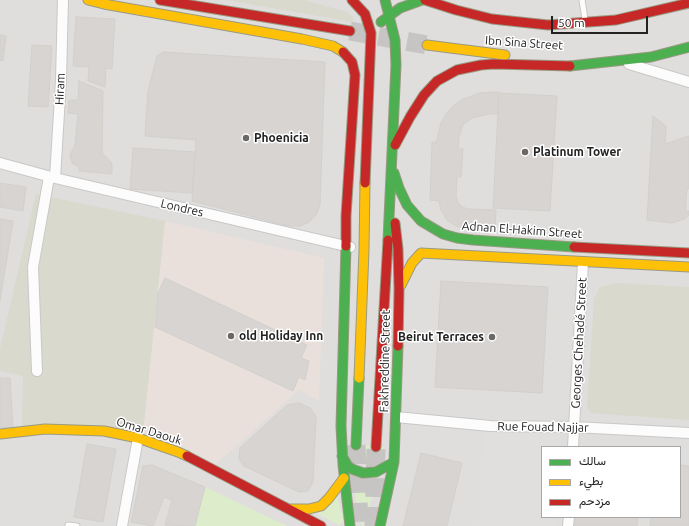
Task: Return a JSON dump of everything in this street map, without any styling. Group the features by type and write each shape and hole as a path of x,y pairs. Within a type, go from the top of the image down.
{"main road":[{"path":"88,0 333,46 343,52 352,62 355,75 347,208 341,410 342,456 350,526"},
{"path":"160,0 350,31"},
{"path":"352,0 365,14 370,33 371,64 365,183 364,250 356,445"},
{"path":"376,447 391,196 396,59 390,15 385,0"},
{"path":"370,33 400,8 422,0"},
{"path":"425,0 492,19 532,24 561,25 616,20 689,3"},
{"name":"Ibn Sina Street","path":"427,45 517,57 537,58 589,56 633,50"},
{"path":"392,150 410,117 424,96 437,81 457,70 494,64 575,66 620,62 651,57 689,47"},
{"name":"Adnan El-Hakim Street","path":"392,165 402,196 413,214 420,221 443,234 473,240 689,253"},
{"name":"Fakhreddine Street","path":"380,526 394,462 396,417 399,289 397,236 391,196"},
{"path":"399,289 412,263 421,253 689,268"},
{"name":"Omar Daouk","path":"0,434 45,429 68,429 104,431 138,438 178,452 321,526"},
{"path":"342,456 348,466 363,473 376,472 394,462"},
{"path":"290,509 309,510 321,506 344,478"}],"street":[{"name":"Hiram","path":"37,371 33,267 52,177 61,80 64,0"},
{"path":"620,62 689,82"},
{"name":"Londres","path":"0,163 52,177 364,250"},
{"name":"Georges Chehadé Street","path":"573,446 584,262"},
{"name":"Rue Fouad Najjar","path":"396,417 490,426 574,427 689,433"},
{"path":"122,526 138,438"}],"lane":[{"path":"582,0 586,23"},
{"path":"68,525 77,526"}],"shaded area":[{"path":"0,0 689,0 689,526 0,526"},
{"path":"225,0 304,0 347,12 353,17 353,22"},
{"path":"36,194 165,221 143,433 22,426 23,376 0,371 0,349"},
{"path":"165,221 324,258 319,401 299,390 214,466 143,433"},
{"path":"617,283 689,287 689,420 591,413 587,407 594,299 600,287"},
{"path":"483,432 560,435 559,446 541,446 541,518 556,518 556,526 479,526"}],"green space":[{"path":"346,444 384,447 379,457 370,463 357,461 350,454"},
{"path":"350,474 379,475 363,526 362,526"},
{"path":"205,487 287,526 195,526"},
{"path":"337,495 344,521 339,525 318,514"}],"building":[{"path":"76,17 115,19 112,69 106,68 105,87 88,81 89,67 73,66"},
{"path":"0,35 6,36 3,61 0,60"},
{"path":"32,45 52,46 48,107 28,106"},
{"name":"Phoenicia","path":"163,52 325,62 320,205 316,215 309,222 300,226 289,226 192,201 196,140 145,136 148,91 157,56"},
{"path":"79,81 103,91 102,153 112,163 112,174 79,171 79,167 72,163 70,155 75,145 78,114 68,113 69,100 78,100"},
{"path":"498,92 498,114 489,114 472,118 463,125 459,136 458,149 463,149 461,177 457,177 456,196 458,202 462,207 468,209 496,210 495,231 469,230 456,226 447,220 441,210 439,201 430,200 432,142 436,143 441,123 453,106 461,100 480,93"},
{"name":"Platinum Tower","path":"499,93 557,96 550,211 493,208"},
{"path":"653,116 666,126 665,144 689,136 689,189 687,188 685,211 689,211 689,215 684,219 672,223 647,220"},
{"path":"133,148 195,152 192,193 130,189"},
{"path":"0,183 26,187 23,211 0,207"},
{"path":"0,219 13,221 0,301"},
{"name":"old Holiday Inn","path":"165,278 307,345 301,358 309,361 305,380 299,377 293,391 155,327 158,293"},
{"name":"Beirut Terraces","path":"441,281 548,287 542,393 435,387"},
{"path":"0,378 10,378 13,428 0,427"},
{"path":"299,403 310,408 316,417 313,482 308,491 299,492 244,466 239,459 240,448 287,405"},
{"path":"87,444 116,449 103,522 74,517"},
{"path":"421,453 462,463 447,526 403,526"},
{"path":"152,465 205,487 195,526 165,525 172,500 164,497 153,526 131,522 143,466"},
{"path":"681,465 689,466 689,526 650,526 651,518 681,518"},
{"path":"574,518 638,518 637,526 574,526"}],"tunnel":[{"path":"350,31 427,45"},
{"path":"356,445 359,526"},
{"path":"374,526 376,447"}],"traffic: fast":[{"path":"385,0 395,40 396,65 388,240"},
{"path":"381,22 400,8 422,0"},
{"path":"570,66 651,57 689,47"},
{"path":"394,173 407,205 421,221 443,234 473,240 574,247"},
{"path":"346,246 341,426 343,465 350,526"},
{"path":"380,526 394,462 398,346"},
{"path":"356,445 359,378"},
{"path":"342,456 348,466 363,473 376,472 394,462"}],"traffic: slow":[{"path":"88,0 302,39 333,46 343,52"},
{"path":"427,45 505,55"},
{"path":"359,378 365,183"},
{"path":"401,285 412,263 421,253 689,267"},
{"path":"0,434 45,429 104,431 138,438 187,456"},
{"path":"291,509 309,509 321,506 344,478"}],"traffic: jam":[{"path":"160,0 350,31"},
{"path":"352,0 365,14 371,33 365,183"},
{"path":"425,0 492,19 548,25 616,20 689,3"},
{"path":"343,52 352,62 355,75 346,216 346,246"},
{"path":"395,145 424,95 437,81 457,70 494,64 570,66"},
{"path":"395,223 398,249 399,289 398,346"},
{"path":"376,447 388,240"},
{"path":"574,247 689,253"},
{"path":"187,456 321,526"}],"place":[{"name":"Phoenicia","path":"246,138"},
{"name":"Platinum Tower","path":"525,152"},
{"name":"old Holiday Inn","path":"231,336"},
{"name":"Beirut Terraces","path":"492,337"}]}
